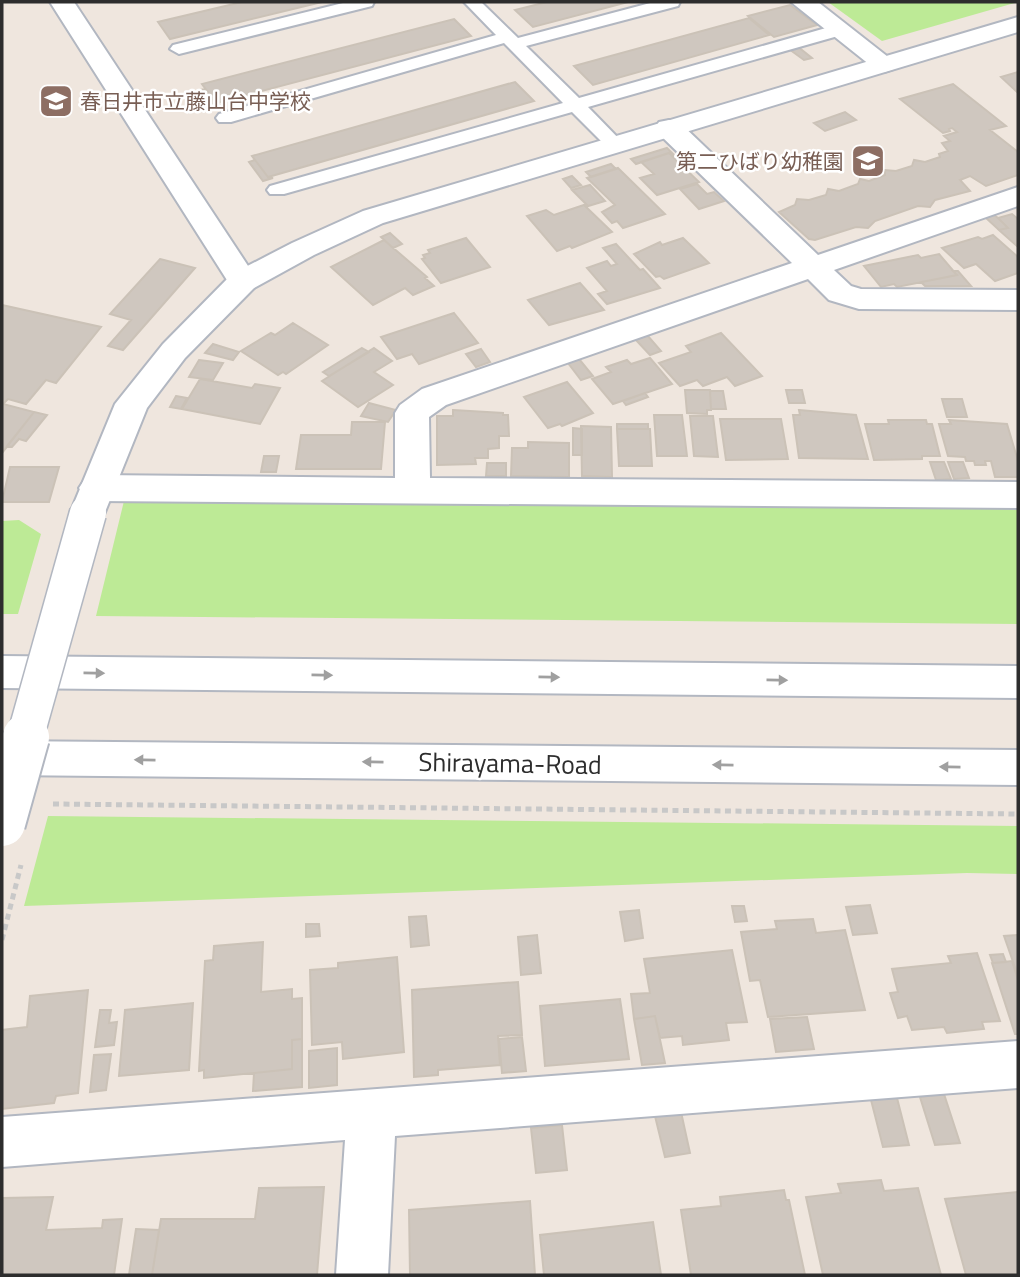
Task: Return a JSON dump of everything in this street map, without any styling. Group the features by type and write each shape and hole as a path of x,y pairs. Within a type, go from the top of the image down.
{"street":[{"path":"62,2 243,281"},
{"path":"803,2 884,64"},
{"path":"13,838 92,501 132,404 174,351 243,281 303,248 373,217 1018,24"},
{"path":"669,128 839,293 859,299 1018,300"},
{"path":"413,490 412,413 434,397 1018,196"},
{"path":"92,501 413,490 1018,495"},
{"path":"2,672 1018,682"},
{"name":"Shirayama-Road","path":"2,758 1018,768"},
{"path":"2,1142 1018,1064"},
{"path":"362,1275 371,1113"}],"lane":[{"path":"179,49 366,2"},
{"path":"472,2 615,144"},
{"path":"225,118 512,41 671,2"},
{"path":"277,190 839,30"}],"path":[{"path":"44,804 1018,814"},
{"path":"2,940 13,838"}],"green space":[{"path":"828,2 1018,2 882,41"},
{"path":"124,501 1018,508 1018,624 96,616"},
{"path":"19,520 41,534 18,614 2,614 2,521"},
{"path":"48,816 1018,826 1018,874 967,873 24,906"}],"building":[{"path":"242,2 322,2 170,39 158,22"},
{"path":"547,2 628,2 533,27 515,10"},
{"path":"790,5 817,25 774,37 748,16"},
{"path":"749,18 769,35 593,85 574,66"},
{"path":"454,19 471,36 216,103 202,84"},
{"path":"797,46 812,58 804,60 789,49"},
{"path":"1018,72 1018,93 1001,77"},
{"path":"515,82 534,101 268,177 252,156"},
{"path":"953,84 1006,126 990,130 1018,152 1018,175 986,186 970,176 960,180 970,191 935,200 930,207 918,206 875,221 868,228 856,227 815,240 809,239 779,212 795,205 797,199 809,200 826,195 828,189 839,191 858,184 860,179 869,181 885,175 885,170 896,171 912,166 914,160 925,162 940,157 939,154 948,151 942,143 950,141 944,136 957,132 952,128 943,133 900,99"},
{"path":"205,89 220,105 212,107 200,90"},
{"path":"845,112 856,120 825,131 814,123"},
{"path":"667,148 678,159 669,153 636,164 631,159"},
{"path":"669,153 699,182 657,195 640,178 654,174 641,162"},
{"path":"255,160 268,177 273,178 263,181 249,162"},
{"path":"611,164 616,169 591,177 586,172"},
{"path":"618,168 665,214 623,228 617,221 612,223 602,212 615,205 587,178"},
{"path":"572,176 581,185 571,188 563,179"},
{"path":"697,184 707,194 714,192 724,201 699,209 680,189"},
{"path":"590,185 605,201 588,206 572,190"},
{"path":"584,205 612,232 557,251 527,216 546,210 554,215"},
{"path":"1012,214 1018,219 1018,247 999,230 1008,228 998,218"},
{"path":"994,215 1008,228 999,230 985,217"},
{"path":"390,233 402,244 393,248 381,237"},
{"path":"993,235 1018,257 1018,273 995,281 976,264 964,268 942,248 978,237 982,239"},
{"path":"466,238 490,267 441,283 422,259 425,258 423,255 430,253 428,250"},
{"path":"683,238 709,263 664,279 656,277 634,254 660,242 662,245"},
{"path":"384,240 434,286 413,295 405,288 373,305 331,267"},
{"path":"616,244 660,288 607,304 598,294 607,291 587,268 607,261 611,266 617,264 603,248"},
{"path":"939,254 957,275 897,287 894,284 881,287 864,266 918,255 921,258"},
{"path":"160,259 195,268 123,350 108,346 131,320 110,314"},
{"path":"953,271 958,271 971,286 925,286 921,282 957,275"},
{"path":"580,283 604,310 549,325 528,300"},
{"path":"2,305 101,327 56,383 46,380 26,404 8,399 3,404 34,412 2,453"},
{"path":"454,313 478,343 419,364 412,354 397,359 381,337"},
{"path":"293,323 328,345 286,374 283,372 278,375 241,351 271,333 275,335"},
{"path":"721,333 762,376 735,386 727,377 703,386 697,380 680,386 659,363 691,352 686,346"},
{"path":"647,335 661,351 650,355 636,340"},
{"path":"213,344 239,352 233,360 205,353"},
{"path":"362,348 369,352 329,376 323,372"},
{"path":"374,348 392,361 374,372 393,385 358,407 322,381"},
{"path":"481,349 490,362 476,367 466,354"},
{"path":"650,358 672,384 613,404 592,379 611,372 606,367 627,360 631,364"},
{"path":"579,359 593,376 581,380 568,363"},
{"path":"199,360 223,363 213,380 189,377"},
{"path":"200,379 252,388 255,384 280,388 260,424 182,409"},
{"path":"567,382 593,413 562,426 560,424 548,428 524,397"},
{"path":"685,390 710,390 711,410 707,410 707,414 687,413"},
{"path":"786,390 802,390 805,403 789,403"},
{"path":"710,391 723,391 726,409 711,409"},
{"path":"645,393 648,397 626,405 623,401"},
{"path":"176,396 187,398 181,409 170,407"},
{"path":"942,399 962,399 967,417 947,417"},
{"path":"369,403 396,410 388,422 361,416"},
{"path":"453,410 508,415 509,436 499,436 499,448 488,449 488,458 475,458 476,464 437,465 437,416 453,416"},
{"path":"799,410 856,415 868,459 799,458 793,415 800,415"},
{"path":"34,412 47,415 26,441 19,439 12,447 7,446"},
{"path":"654,415 682,415 687,456 657,456"},
{"path":"690,416 713,416 718,457 694,456"},
{"path":"720,419 781,419 788,459 726,460"},
{"path":"888,420 926,420 927,424 932,424 940,456 874,460 865,424 889,424"},
{"path":"949,420 1007,424 1018,461 1018,477 995,477 991,461 985,461 986,465 975,465 974,461 966,461 965,457 948,456 939,424 951,424"},
{"path":"352,422 385,422 381,469 296,469 301,435 351,435"},
{"path":"617,424 648,424 648,429 617,429"},
{"path":"581,426 611,427 612,477 582,476"},
{"path":"573,428 582,429 582,455 573,455"},
{"path":"617,429 650,429 652,466 619,466"},
{"path":"528,442 569,443 569,477 511,476 512,448 528,448"},
{"path":"264,456 279,456 276,472 261,472"},
{"path":"930,462 944,462 951,479 936,480"},
{"path":"948,462 963,462 969,478 954,479"},
{"path":"487,463 506,463 506,476 486,476"},
{"path":"10,467 59,467 49,502 2,502"},
{"path":"870,905 877,933 853,935 846,907"},
{"path":"732,906 744,906 747,921 735,922"},
{"path":"639,910 643,938 625,941 620,912"},
{"path":"426,916 429,945 411,947 409,917"},
{"path":"813,919 816,933 845,930 865,1010 768,1017 760,980 750,981 741,932 777,929 775,921"},
{"path":"306,924 319,924 320,936 306,937"},
{"path":"537,935 541,973 521,975 518,937"},
{"path":"1018,935 1018,976 1004,936"},
{"path":"263,942 261,992 292,989 292,999 302,998 302,1039 292,1040 292,1069 204,1078 204,1070 199,1071 205,961 213,960 214,946"},
{"path":"732,950 747,1022 726,1023 729,1040 683,1045 682,1036 660,1038 655,1016 634,1019 631,994 650,993 644,959"},
{"path":"977,953 1000,1021 982,1022 984,1029 947,1033 944,1027 912,1030 907,1016 898,1018 890,993 898,992 892,969 951,963 948,956"},
{"path":"1003,954 1006,962 993,963 990,955"},
{"path":"397,957 404,1052 343,1059 342,1042 312,1045 310,970 338,968 338,963"},
{"path":"1012,961 1018,980 1018,1034 1015,1034 992,963"},
{"path":"518,982 522,1035 498,1036 500,1065 438,1070 438,1075 414,1077 412,990"},
{"path":"88,990 78,1093 56,1096 54,1103 2,1109 2,1030 27,1027 30,996"},
{"path":"620,999 629,1059 545,1066 540,1006"},
{"path":"193,1003 189,1070 119,1076 125,1010"},
{"path":"100,1010 111,1010 109,1023 117,1022 114,1045 95,1047"},
{"path":"655,1016 665,1063 642,1065 634,1019"},
{"path":"807,1017 814,1049 776,1052 770,1019"},
{"path":"522,1037 526,1071 502,1073 499,1039"},
{"path":"302,1039 302,1087 253,1091 254,1073 292,1069 292,1040"},
{"path":"337,1048 337,1085 309,1088 309,1051"},
{"path":"111,1054 106,1090 90,1092 94,1055"},
{"path":"944,1094 960,1143 935,1145 920,1097"},
{"path":"897,1098 909,1145 883,1147 871,1100"},
{"path":"681,1112 690,1153 665,1157 655,1116"},
{"path":"562,1125 567,1170 536,1173 531,1128"},
{"path":"881,1180 884,1191 918,1188 941,1275 823,1275 806,1197 841,1193 838,1184"},
{"path":"324,1187 317,1275 152,1275 161,1219 255,1219 259,1188"},
{"path":"784,1190 786,1200 789,1200 805,1275 691,1275 681,1210 721,1206 720,1197"},
{"path":"1018,1192 1018,1275 966,1275 945,1199"},
{"path":"53,1197 46,1230 102,1228 103,1220 122,1219 114,1275 2,1275 3,1198"},
{"path":"530,1201 535,1275 410,1275 409,1210"},
{"path":"653,1222 661,1275 544,1275 540,1235"},
{"path":"136,1229 159,1230 152,1275 129,1275"}],"place":[{"name":"春日井市立藤山台中学校","path":"56,101"},
{"name":"第二ひばり幼稚園","path":"868,161"}]}
